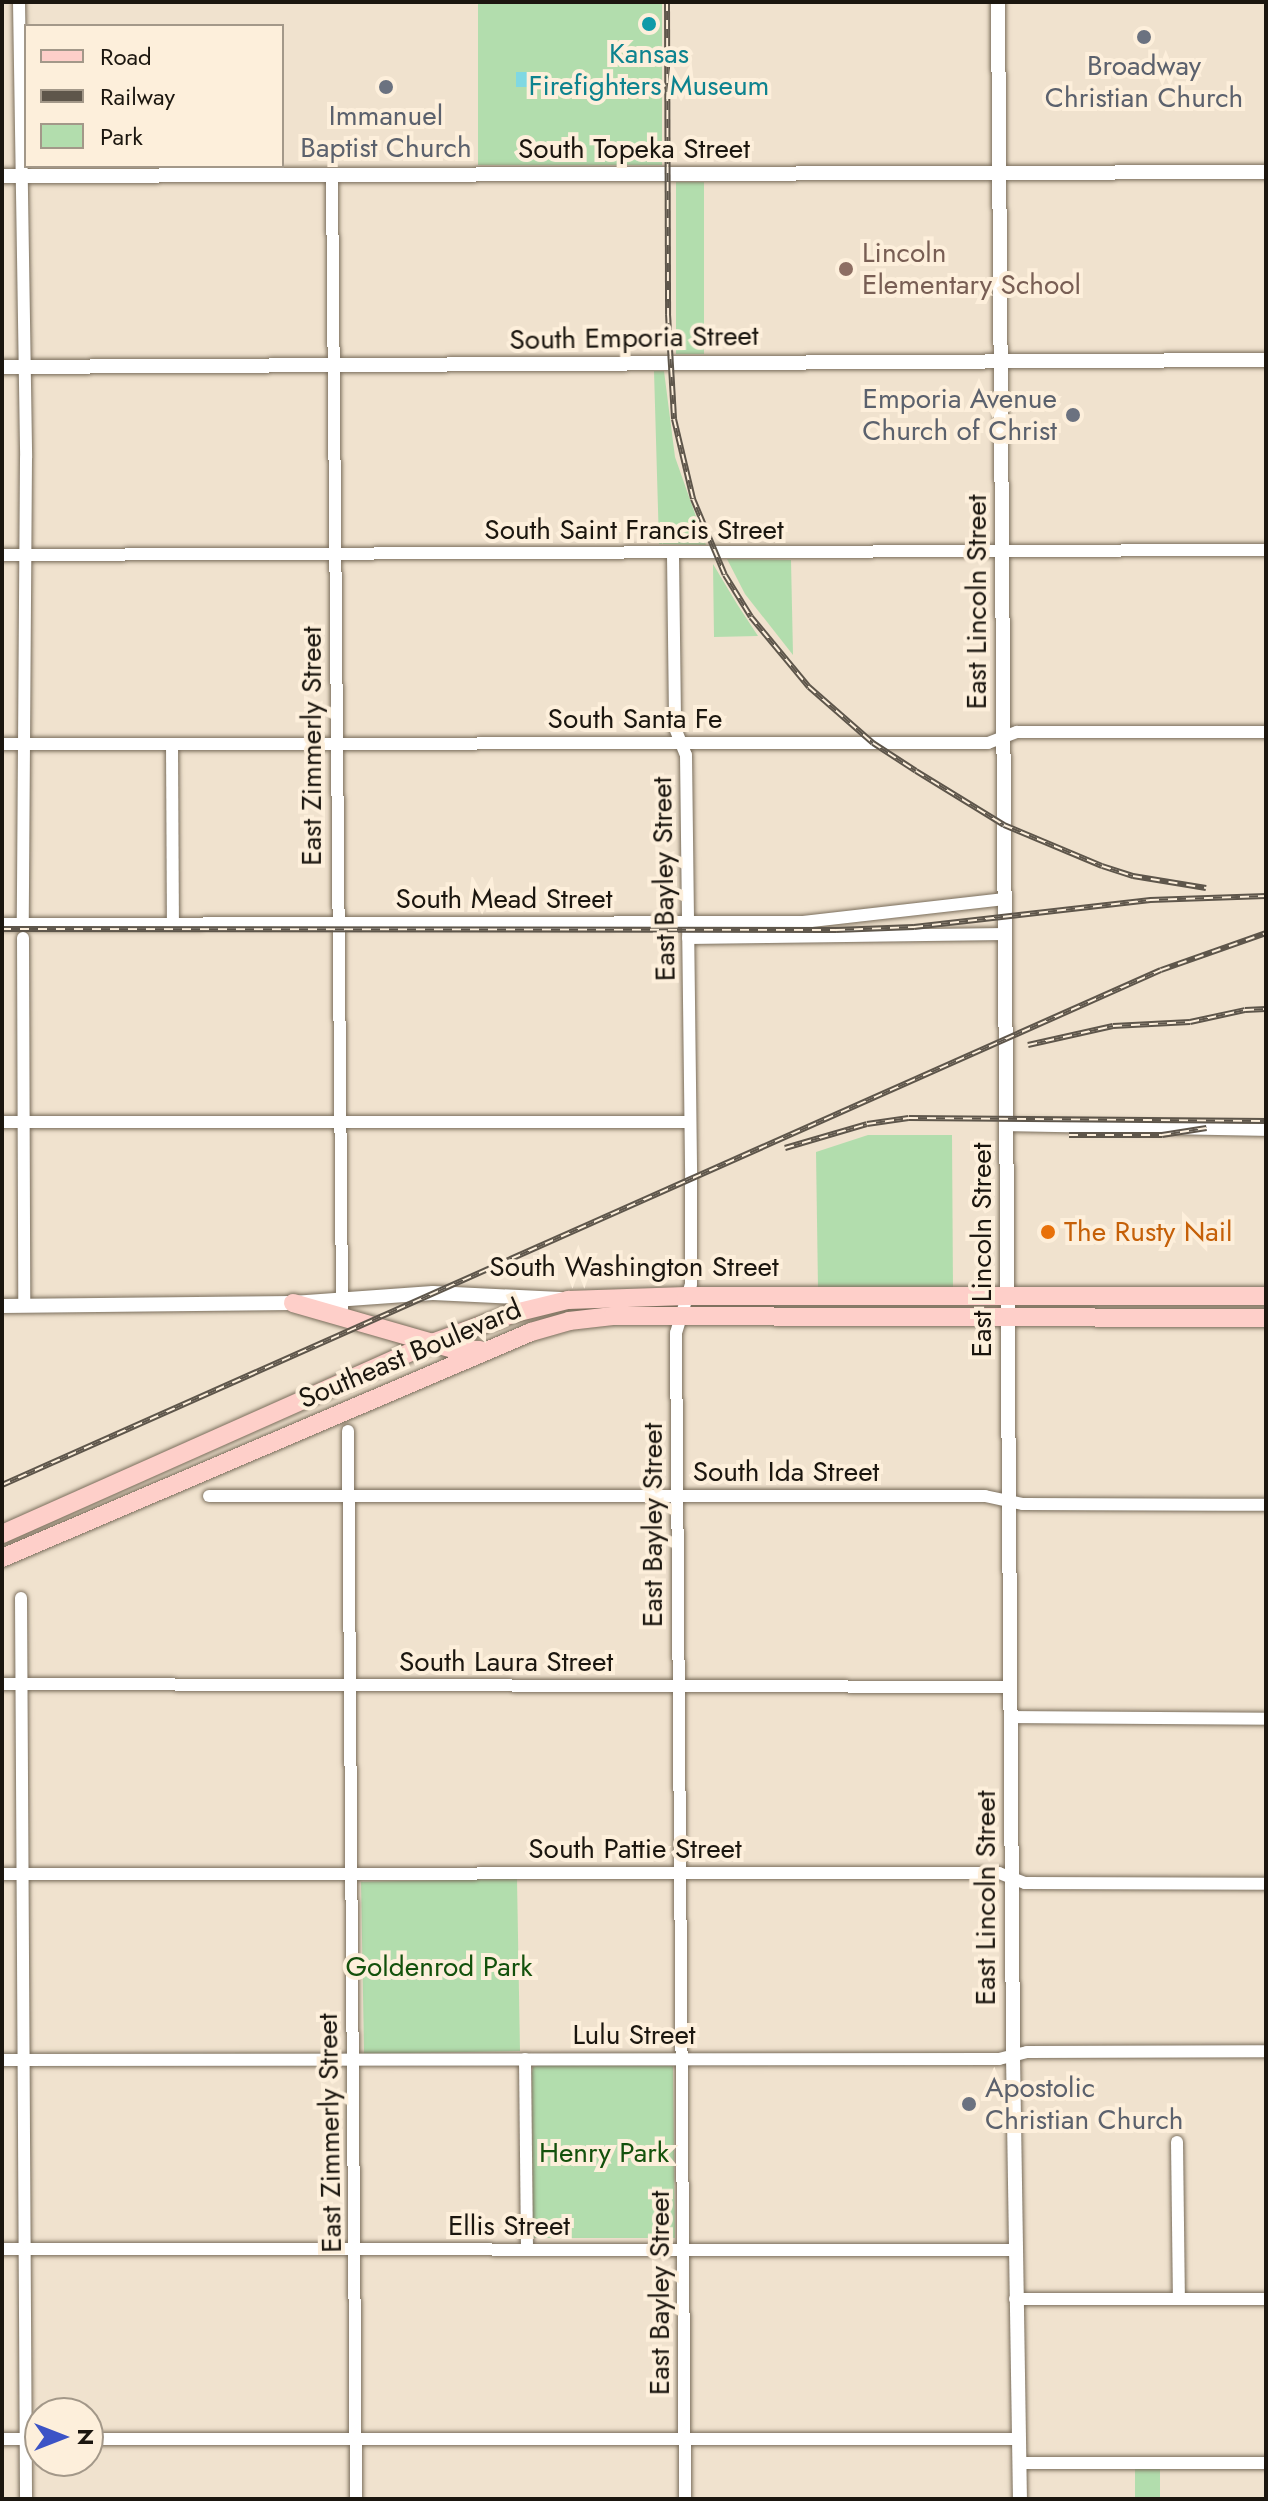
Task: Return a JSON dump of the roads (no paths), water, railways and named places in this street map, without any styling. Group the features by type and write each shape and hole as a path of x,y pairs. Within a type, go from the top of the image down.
{"main road":[{"name":"South Washington Street","path":"568,1300 686,1296 1266,1296"},
{"name":"Southeast Boulevard","path":"2,1534 432,1343 515,1313 568,1300"},
{"path":"293,1303 342,1307 432,1343 453,1349 489,1350"},
{"name":"Southeast Boulevard","path":"2,1558 489,1350 569,1321 613,1316 1007,1317"},
{"path":"1007,1317 1266,1318"}],"street":[{"path":"19,2 24,175 27,732 23,744 23,924"},
{"name":"East Lincoln Street","path":"998,2 1011,1878 1020,2499"},
{"name":"South Topeka Street","path":"2,176 1266,172"},
{"name":"East Zimmerly Street","path":"332,177 342,1307"},
{"name":"South Emporia Street","path":"2,367 1266,360"},
{"name":"South Saint Francis Street","path":"2,555 673,555 1266,550"},
{"name":"East Bayley Street","path":"673,555 675,728 686,755 690,1122 691,1284 676,1333 685,2499"},
{"name":"South Santa Fe","path":"2,744 988,743 1017,732 1266,732"},
{"path":"172,744 173,923"},
{"name":"South Mead Street","path":"2,924 829,921 1005,899"},
{"path":"688,938 1006,934"},
{"path":"23,938 24,1306"},
{"path":"2,1122 690,1122"},
{"path":"1007,1125 1266,1130"},
{"name":"South Washington Street","path":"342,1307 433,1293 568,1300"},
{"path":"2,1306 293,1303"},
{"name":"East Zimmerly Street","path":"348,1431 356,2499"},
{"name":"South Ida Street","path":"209,1496 985,1496 1023,1504 1266,1505"},
{"path":"21,1598 25,2397"},
{"name":"South Laura Street","path":"2,1684 1010,1687"},
{"path":"1010,1717 1266,1719"},
{"name":"South Pattie Street","path":"2,1874 999,1873 1025,1883 1266,1884"},
{"name":"Lulu Street","path":"2,2060 999,2059 1027,2052 1266,2051"},
{"path":"525,2059 527,2250"},
{"path":"1177,2142 1179,2299"},
{"name":"Ellis Street","path":"2,2249 1015,2250"},
{"path":"1015,2299 1266,2299"},
{"path":"2,2439 24,2439"},
{"path":"104,2439 1019,2439"},
{"path":"1019,2463 1266,2463"},
{"path":"26,2477 26,2499"}],"water":[{"path":"516,72 545,72 545,87 516,87"}],"railway":[{"path":"667,2 668,314 674,419 693,499 725,575 751,617 809,687 873,743 916,771 1004,825 1102,866 1133,876 1206,888"},
{"path":"2,929 836,930 914,927 1150,900 1266,896"},
{"path":"2,1485 1161,970 1266,933"},
{"path":"1028,1045 1113,1026 1190,1022 1245,1010 1266,1009"},
{"path":"785,1148 867,1124 909,1118 1266,1121"},
{"path":"1069,1135 1162,1135 1206,1128"}],"place":[{"name":"Kansas Firefighters Museum","path":"649,24"},
{"name":"Broadway Christian Church","path":"1144,37"},
{"name":"Immanuel Baptist Church","path":"386,87"},
{"name":"Lincoln Elementary School","path":"846,269"},
{"name":"Emporia Avenue Church of Christ","path":"1073,415"},
{"name":"The Rusty Nail","path":"1048,1232"},
{"name":"Apostolic Christian Church","path":"969,2104"}],"park label":[{"name":"Goldenrod Park","path":"439,1967"},
{"name":"Henry Park","path":"604,2153"}]}
